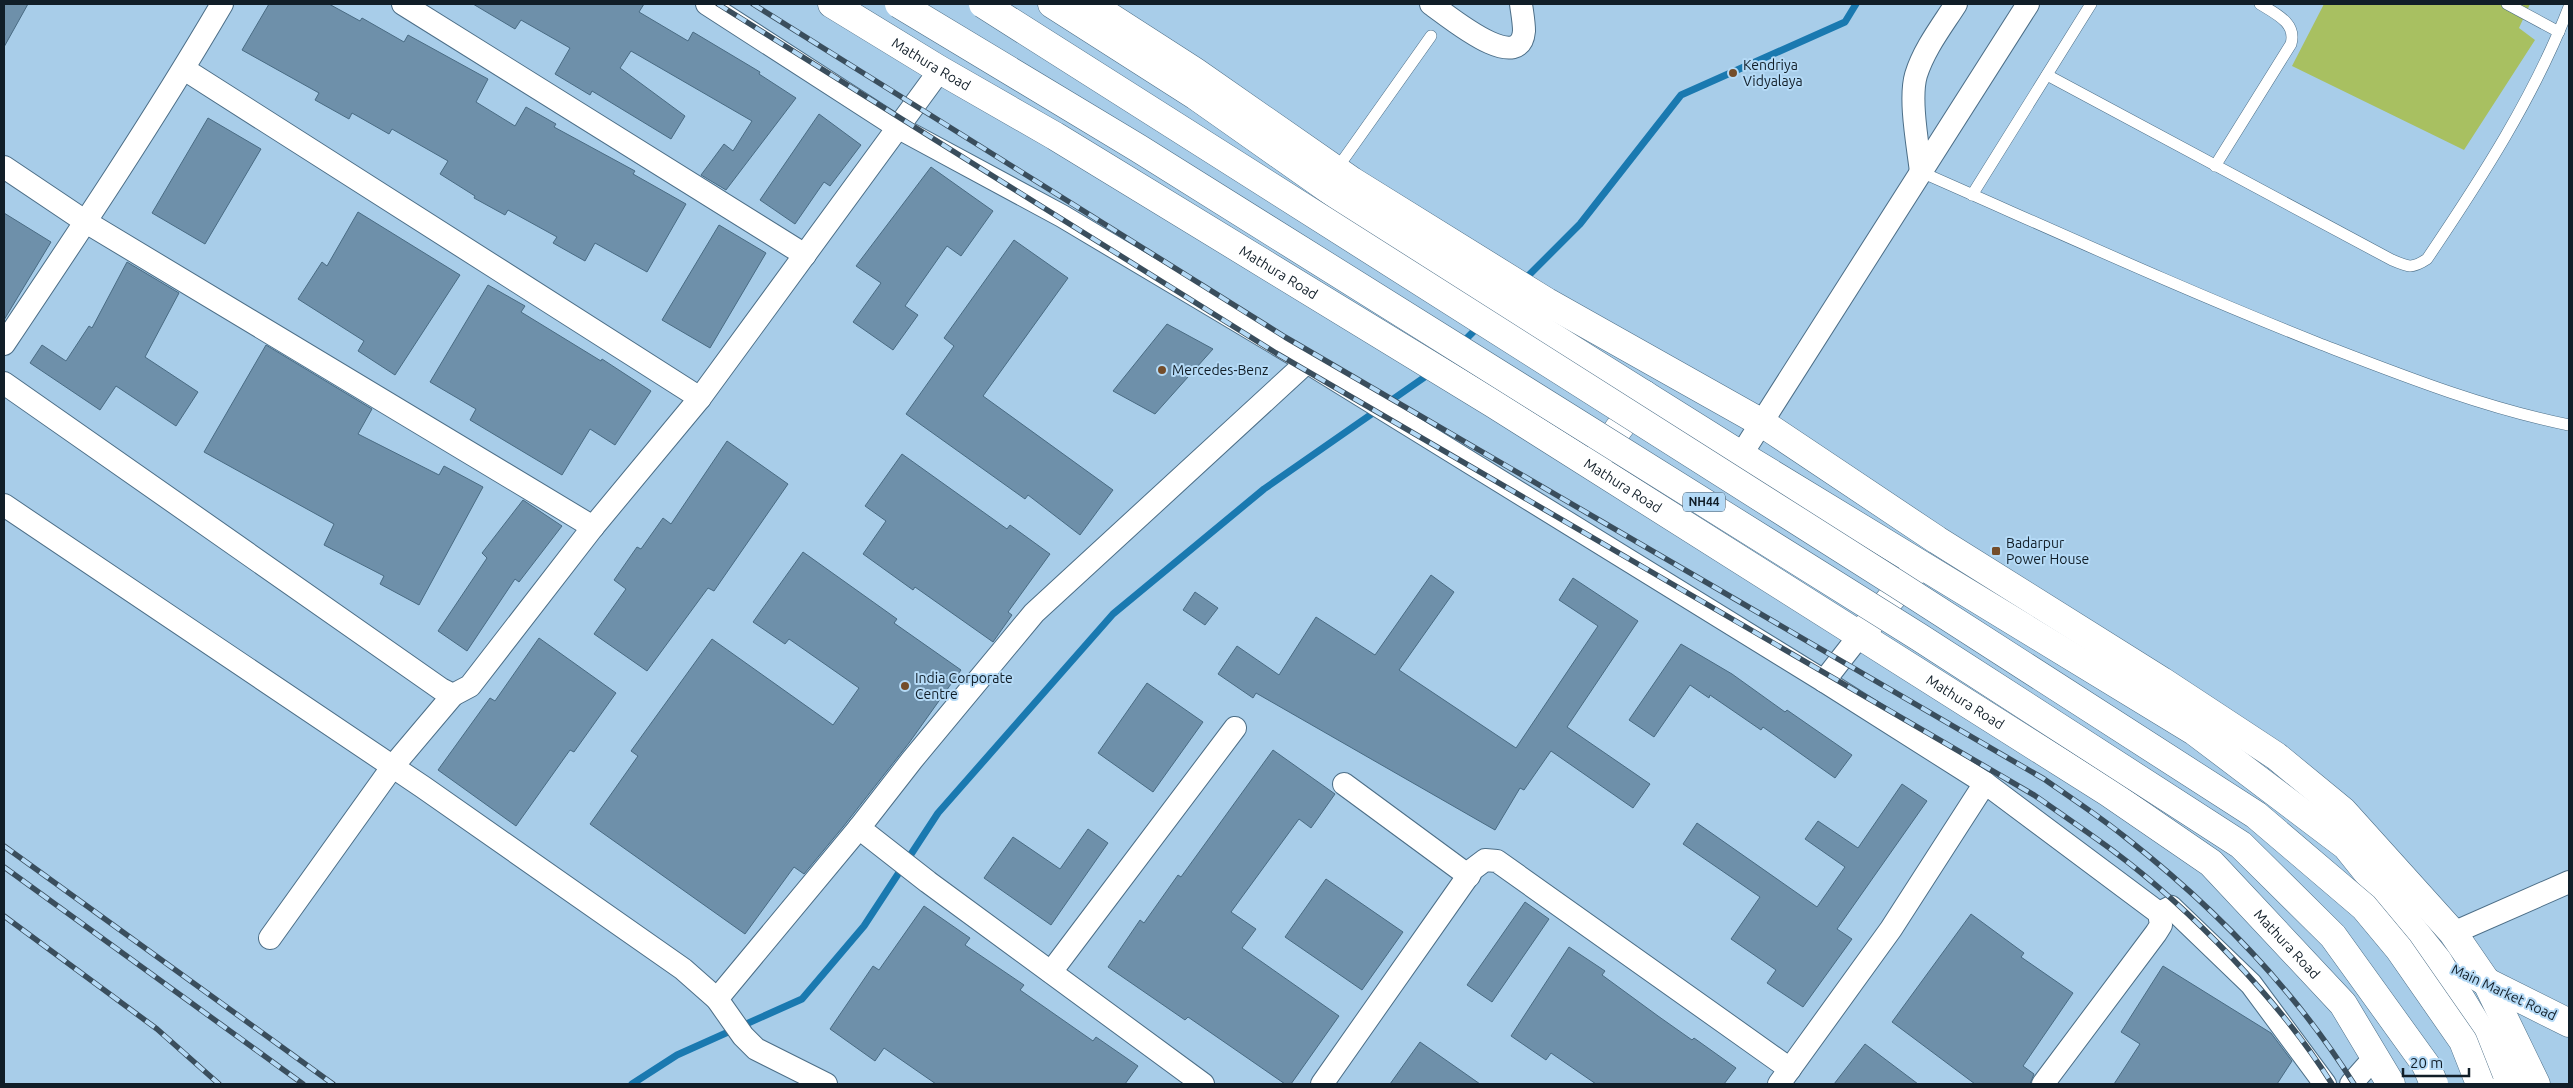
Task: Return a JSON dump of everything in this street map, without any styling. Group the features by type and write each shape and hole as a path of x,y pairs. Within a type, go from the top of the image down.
{"main road":[{"name":"Mathura Road","path":"832,4 940,70 1055,136 1592,466 2109,793 2211,863 2343,1004 2392,1084"},
{"name":"NH44","path":"899,4 1138,148 1911,632 2241,845 2333,936 2426,1065 2434,1084"},
{"name":"NH44","path":"983,4 1888,578 2256,815 2364,907 2399,949 2463,1041 2480,1084"},
{"path":"1052,4 1196,96 1392,234 1500,304 1742,455 2194,731 2346,846 2438,961 2500,1063 2509,1084"},
{"path":"1090,4 1194,71 1336,170 1547,302 1762,423 1937,540 2154,676 2276,756 2343,811 2453,933 2486,981 2536,1084"},
{"path":"1592,466 1645,393"},
{"path":"1860,635 1921,564"},
{"name":"Main Market Road","path":"2438,961 2486,981 2569,1023"}],"street":[{"path":"4,344 86,222 184,69 222,4"},
{"path":"403,4 805,255"},
{"path":"708,4 899,128 1062,216 1307,362 1824,682 1985,783 2159,913 2161,925 2156,933 2043,1084"},
{"path":"1431,4 1486,42 1507,49 1515,46 1522,38 1526,8"},
{"path":"1921,172 1914,108 1916,76 1930,45 1956,4"},
{"path":"1742,455 2028,4"},
{"path":"184,69 700,398"},
{"path":"270,938 393,766 453,695 470,686 593,527 700,398 940,70"},
{"path":"4,166 86,222 593,527"},
{"path":"717,999 867,835 912,760 1034,613 1307,362"},
{"path":"4,382 433,684 453,695"},
{"path":"4,505 393,766 683,969 717,999 738,1029 768,1056 826,1084"},
{"path":"1921,564 1937,540"},
{"path":"1824,682 1860,635"},
{"path":"1051,972 1235,728"},
{"path":"1322,1084 1469,876 1485,860 1497,861 1785,1077 1891,929 1985,783"},
{"path":"1344,784 1469,876"},
{"path":"867,835 1203,1084"},
{"path":"2453,933 2569,882"},
{"path":"2159,913 2171,907 2250,984 2325,1084"},
{"path":"2351,1084 2375,1057"}],"lane":[{"path":"1972,195 2091,4"},
{"path":"2214,166 2291,44 2293,36 2287,22 2260,4"},
{"path":"2507,4 2559,32"},
{"path":"2047,75 2392,260 2405,266 2416,266 2427,259 2489,166 2559,32 2569,7"},
{"path":"1336,170 1430,36"},
{"path":"1921,172 2200,296 2443,392 2569,425"}],"green space":[{"path":"2324,4 2530,4 2519,28 2535,40 2464,150 2292,66"}],"building":[{"path":"4,4 28,4 4,47"},
{"path":"269,4 329,4 360,21 362,18 404,42 408,35 488,79 476,102 515,126 526,107 556,124 554,127 635,171 633,174 686,204 647,272 595,243 585,261 553,243 557,237 508,210 505,215 474,198 475,196 440,174 448,161 392,129 389,134 352,113 349,119 315,100 319,93 242,50"},
{"path":"473,4 644,4 639,12 688,41 693,32 760,72 759,74 796,98 726,190 701,175 724,144 733,151 752,121 631,51 620,68 685,116 671,139 592,91 590,95 555,74 570,48 521,20 515,29"},
{"path":"819,114 861,145 830,186 824,182 795,224 760,200"},
{"path":"208,118 261,149 205,244 152,213"},
{"path":"931,167 993,211 961,256 947,246 905,306 918,315 893,350 853,322 881,283 856,266"},
{"path":"358,212 460,275 395,375 358,351 364,341 298,299 322,262 327,266"},
{"path":"4,213 51,242 4,320"},
{"path":"719,225 766,253 710,348 662,320"},
{"path":"1014,240 1068,278 983,396 1113,490 1080,535 1028,495 1025,499 906,414 954,346 944,338"},
{"path":"127,262 179,293 145,357 198,392 176,426 116,386 100,410 30,363 42,345 66,361 89,326 92,328"},
{"path":"488,285 525,306 521,312 601,361 602,359 651,391 615,445 590,429 562,475 470,420 476,409 430,382"},
{"name":"Mercedes-Benz","path":"1167,324 1213,349 1155,414 1113,391"},
{"path":"266,345 372,409 358,434 439,475 444,466 483,487 419,605 380,584 384,576 324,545 334,524 204,452"},
{"path":"727,441 788,484 714,591 708,588 647,671 594,634 626,589 614,580 637,547 641,549 663,518 671,524"},
{"path":"902,454 1007,529 1010,525 1050,554 1008,612 1012,615 993,642 915,587 913,590 863,554 886,521 865,506"},
{"path":"523,500 562,526 519,582 515,579 467,651 438,631 487,558 482,553"},
{"path":"803,552 897,619 894,623 961,670 909,743 843,827 804,874 794,867 745,934 590,824 638,756 631,751 712,639 833,725 859,688 789,639 785,644 753,622"},
{"path":"1431,575 1454,592 1399,670 1516,748 1598,626 1559,600 1573,578 1638,621 1567,727 1650,784 1633,808 1551,751 1524,790 1520,788 1495,830 1256,693 1253,698 1218,674 1237,646 1279,675 1316,617 1375,655"},
{"path":"1195,592 1218,608 1205,625 1183,610"},
{"path":"539,638 616,693 574,752 570,750 516,826 438,770 490,698 495,701"},
{"path":"1681,644 1732,674 1785,712 1787,710 1852,755 1835,778 1763,727 1761,730 1710,695 1709,698 1690,685 1654,737 1629,720"},
{"path":"1147,683 1203,722 1153,792 1098,753"},
{"path":"1273,750 1335,794 1311,828 1299,819 1231,912 1256,929 1242,948 1339,1016 1291,1084 1285,1084 1188,1017 1185,1020 1108,967 1140,920 1144,923 1178,875 1181,877"},
{"path":"1902,784 1927,801 1837,929 1852,939 1803,1007 1767,983 1776,970 1731,939 1760,897 1683,844 1697,823 1817,907 1845,867 1805,839 1818,821 1858,848"},
{"path":"1088,829 1108,843 1051,925 984,878 1013,837 1060,869"},
{"path":"1326,879 1403,932 1362,990 1285,937"},
{"path":"1525,902 1549,919 1492,1002 1467,985"},
{"path":"924,906 970,938 965,945 1024,985 1020,990 1093,1041 1096,1037 1138,1066 1125,1084 936,1084 884,1048 875,1061 830,1029 873,966 879,970"},
{"path":"1971,914 2024,953 2021,957 2073,993 2023,1066 2034,1074 2030,1084 1975,1084 1892,1022"},
{"path":"1569,947 1605,971 1602,975 1658,1016 1692,1040 1694,1038 1736,1068 1724,1084 1596,1084 1551,1053 1546,1060 1511,1036"},
{"path":"2163,966 2271,1033 2292,1061 2277,1084 2114,1084 2140,1044 2121,1032"},
{"path":"1420,1042 1480,1084 1390,1084"},
{"path":"1865,1044 1918,1084 1834,1084"}],"waterway":[{"path":"1523,281 1580,224 1681,95 1845,22 1856,4"},
{"path":"1461,344 1480,325"},
{"path":"632,1084 677,1055 802,999 864,926 938,813 1113,614 1264,489 1432,372"}],"railway":[{"path":"718,4 1276,353 2034,795 2112,850 2203,928 2287,1021 2332,1084"},
{"path":"753,4 1285,337 2044,779 2125,837 2220,920 2278,982 2305,1015 2331,1049 2354,1084"},
{"path":"4,846 333,1084"},
{"path":"4,867 303,1084"},
{"path":"4,916 157,1029 219,1084"}],"place":[{"name":"Kendriya Vidyalaya","path":"1733,73"},
{"name":"Mercedes-Benz","path":"1162,370"},
{"name":"Badarpur Power House","path":"1996,551"},
{"name":"India Corporate Centre","path":"905,686"}]}
